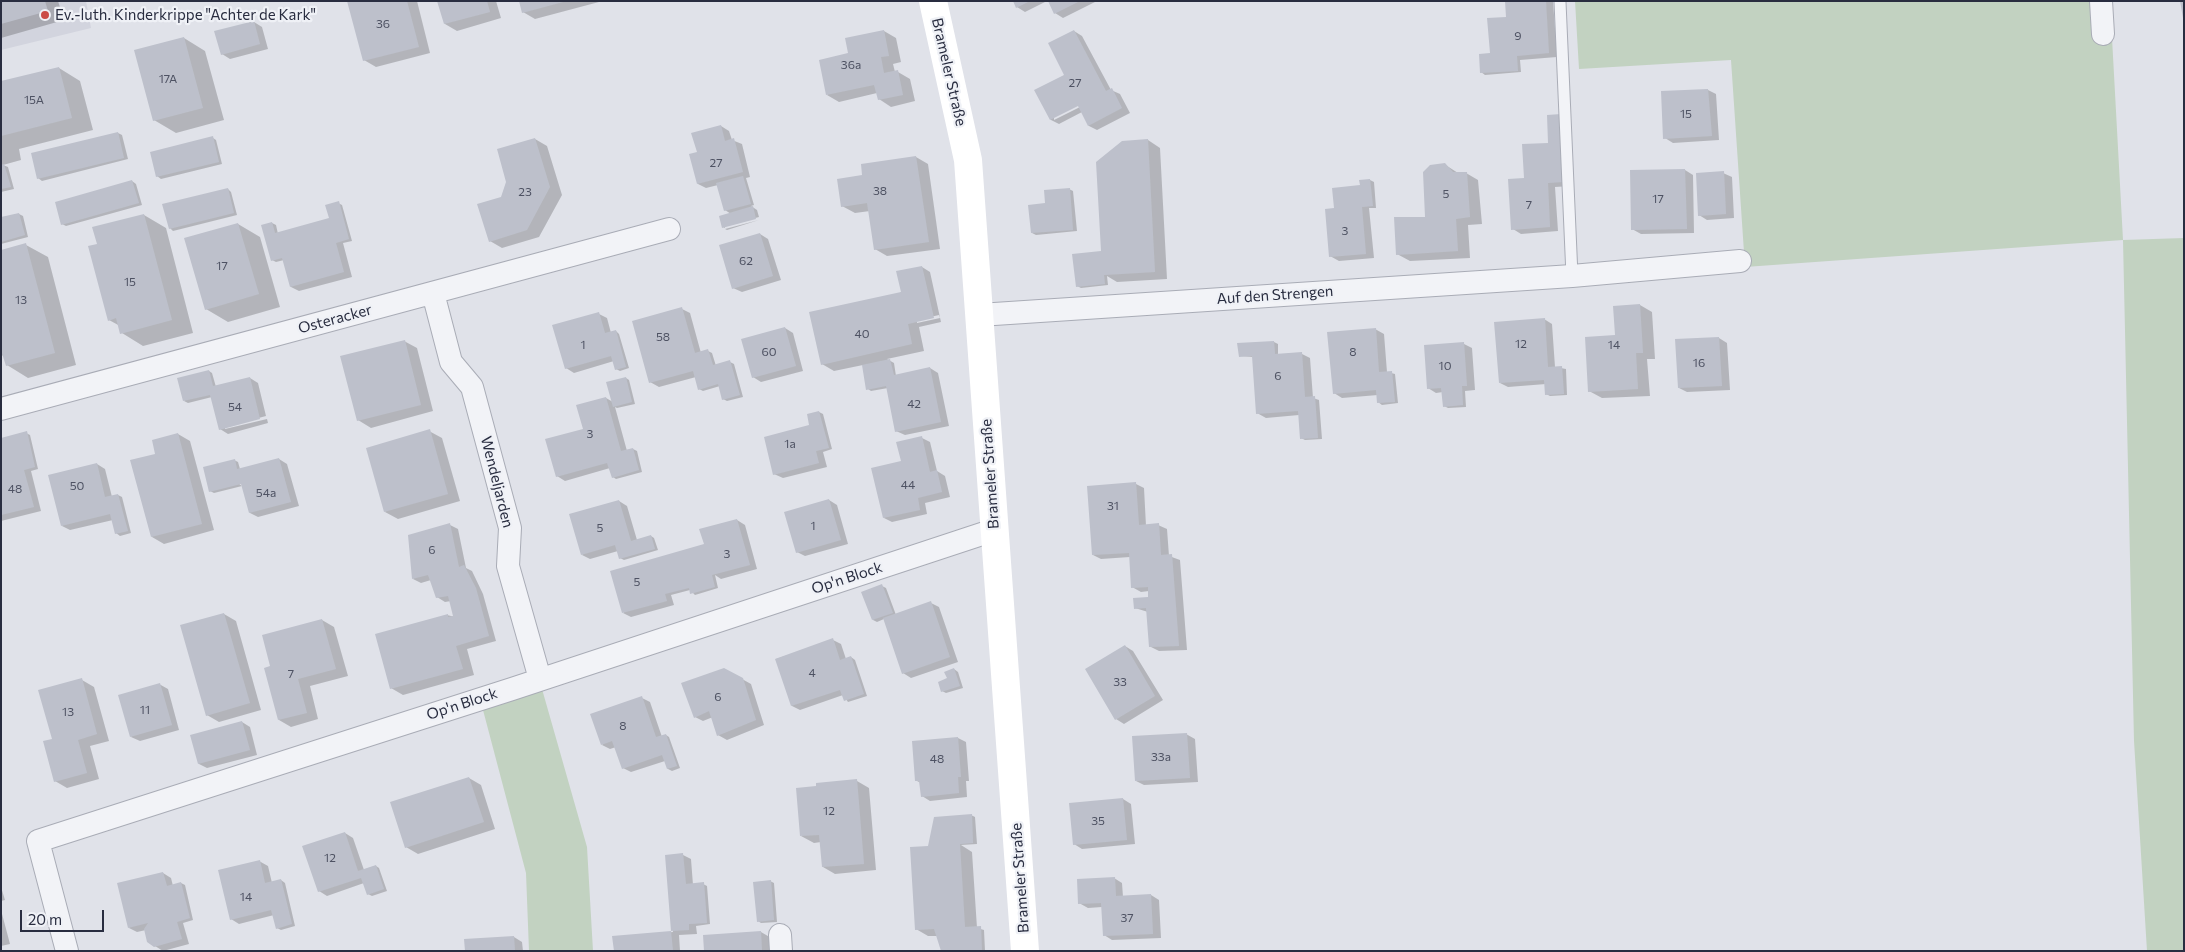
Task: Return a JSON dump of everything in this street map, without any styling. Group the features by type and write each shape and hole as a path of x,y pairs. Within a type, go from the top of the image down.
{"street":[{"name":"Brameler Straße","path":"933,1 968,160 1025,951"},
{"path":"2101,1 2103,34"},
{"name":"Osteracker","path":"1,409 669,229"},
{"name":"Auf den Strengen","path":"979,315 1572,276 1740,261"},
{"name":"Wendeljarden","path":"433,293 451,362 472,387 510,528 508,566 540,679"},
{"name":"Op'n Block","path":"67,951 38,841 994,530"}],"lane":[{"path":"1560,2 1572,276"}],"shaded area":[{"name":"Ev.-luth. Kinderkrippe \"Achter de Kark\"","path":"1,1 86,1 91,28 1,50"}],"green space":[{"path":"1575,1 2110,1 2123,240 1745,267 1731,60 1579,69"},
{"path":"2184,238 2184,951 2147,951 2134,741 2123,240"},
{"path":"542,689 587,847 593,951 529,951 526,873 483,710"}],"building":[{"path":"1,1 45,1 48,11 1,24"},
{"path":"347,1 407,1 419,47 363,61"},
{"path":"437,1 487,1 490,12 444,24"},
{"path":"519,1 563,1 563,2 522,13"},
{"path":"1013,1 1030,1 1016,8"},
{"path":"1048,1 1080,1 1054,14"},
{"path":"1505,1 1546,1 1549,53 1517,56 1518,71 1480,73 1479,54 1490,53 1487,18 1506,17"},
{"path":"2180,1 2184,1 2184,18 2183,18"},
{"path":"254,21 260,44 221,55 214,31"},
{"path":"884,30 889,56 881,57 884,73 898,70 903,95 878,100 874,85 826,95 819,60 848,53 845,38"},
{"path":"1074,30 1106,91 1112,88 1122,108 1088,126 1078,106 1050,120 1034,90 1064,75 1048,43"},
{"path":"184,37 203,108 153,121 134,50"},
{"path":"59,67 72,118 1,136 1,81"},
{"path":"1708,89 1712,136 1663,139 1661,91"},
{"path":"1561,114 1563,182 1548,183 1550,227 1511,230 1508,179 1524,178 1522,144 1548,143 1547,115"},
{"path":"721,125 725,141 734,138 743,172 697,184 689,154 697,152 691,133"},
{"path":"118,132 124,158 37,179 31,153"},
{"path":"213,136 219,162 156,177 150,152"},
{"path":"535,138 550,187 527,230 489,242 477,204 501,197 506,182 497,149"},
{"path":"1148,139 1155,272 1104,275 1105,284 1076,287 1072,254 1101,251 1096,162 1122,141"},
{"path":"916,156 929,242 874,250 867,203 841,207 837,179 862,175 861,164"},
{"path":"1445,163 1453,172 1467,172 1470,217 1456,219 1458,251 1396,255 1394,217 1425,217 1423,172 1430,165"},
{"path":"4,164 11,187 1,189 1,165"},
{"path":"1685,169 1687,229 1631,230 1630,170"},
{"path":"1724,171 1726,214 1698,216 1696,173"},
{"path":"743,176 751,204 724,211 716,183"},
{"path":"1370,179 1373,206 1362,207 1366,254 1329,257 1325,209 1334,208 1332,188 1360,185 1359,180"},
{"path":"132,180 139,203 61,225 55,202"},
{"path":"228,188 234,213 169,229 162,204"},
{"path":"1070,188 1073,230 1031,233 1028,205 1045,203 1044,190"},
{"path":"339,201 349,239 336,243 344,272 290,287 282,258 271,261 261,225 272,222 275,233 329,218 325,205"},
{"path":"753,206 756,219 722,228 719,216"},
{"path":"19,213 25,235 1,242 1,217"},
{"path":"144,214 172,320 120,334 116,318 108,321 88,246 97,244 92,227"},
{"path":"238,223 259,294 205,310 184,238"},
{"path":"760,233 773,276 732,289 719,245"},
{"path":"26,243 55,353 6,366 1,350 1,250"},
{"path":"922,266 934,318 908,324 912,344 821,365 809,312 901,292 896,271"},
{"path":"1640,304 1643,353 1636,353 1638,389 1588,392 1585,337 1615,335 1613,306"},
{"path":"682,307 695,353 708,349 713,365 730,360 740,395 722,400 718,384 698,390 693,371 649,383 632,321"},
{"path":"599,312 605,333 616,330 626,367 615,370 611,356 565,369 552,325"},
{"path":"1545,318 1548,367 1562,366 1564,394 1545,395 1544,380 1499,383 1494,322"},
{"path":"785,327 796,366 752,378 741,339"},
{"path":"1376,328 1379,372 1392,371 1395,402 1377,403 1376,390 1333,394 1327,332"},
{"path":"1719,337 1722,386 1678,388 1675,339"},
{"path":"405,340 421,405 357,421 340,356"},
{"path":"1274,341 1275,354 1302,352 1305,397 1315,396 1318,438 1300,439 1298,411 1256,414 1252,356 1239,357 1237,343"},
{"path":"1464,342 1467,386 1462,386 1463,405 1443,407 1441,388 1427,389 1424,345"},
{"path":"890,359 894,375 930,367 941,422 895,432 886,386 866,390 862,365"},
{"path":"209,370 213,386 250,377 260,419 219,430 210,395 183,401 177,378"},
{"path":"626,377 632,402 613,407 606,382"},
{"path":"606,397 621,451 633,448 639,470 612,478 607,463 556,477 545,439 583,429 576,405"},
{"path":"819,411 829,448 816,451 819,463 773,475 764,437 809,425 807,414"},
{"path":"430,429 448,494 384,512 366,448"},
{"path":"27,431 35,467 24,470 34,507 1,515 1,438"},
{"path":"178,433 202,524 151,537 130,460 155,454 152,440"},
{"path":"922,436 930,472 937,470 942,492 918,498 920,510 883,518 871,468 901,461 896,442"},
{"path":"279,458 291,502 249,513 241,484 209,492 203,467 235,459 237,469"},
{"path":"97,463 105,497 118,494 128,531 115,534 110,514 61,526 48,475"},
{"path":"1136,482 1139,525 1159,523 1161,555 1172,554 1179,646 1149,647 1146,608 1134,609 1133,598 1148,597 1148,587 1131,588 1129,553 1092,555 1087,486"},
{"path":"829,499 841,540 796,553 784,512"},
{"path":"619,500 631,541 651,535 655,549 619,559 615,545 581,555 569,514"},
{"path":"737,519 750,565 712,575 715,587 690,594 689,588 665,594 667,601 622,613 610,571 704,544 699,529"},
{"path":"450,523 459,567 464,565 476,588 489,636 456,646 463,669 390,689 375,634 448,614 448,617 453,616 448,596 436,598 428,575 412,579 408,535"},
{"path":"882,584 893,613 872,620 861,592"},
{"path":"931,601 950,657 902,674 883,618"},
{"path":"224,613 250,703 206,716 180,625"},
{"path":"322,619 336,669 298,679 307,713 278,720 264,668 270,666 262,635"},
{"path":"833,638 840,660 851,656 864,694 844,701 840,690 791,706 775,659"},
{"path":"1125,645 1155,696 1115,720 1085,669"},
{"path":"724,668 743,678 756,720 717,736 709,711 694,718 681,683"},
{"path":"954,668 960,686 941,692 938,682 947,678 944,672"},
{"path":"82,678 97,734 78,740 87,773 54,782 43,741 52,739 38,690"},
{"path":"160,683 172,725 130,737 118,695"},
{"path":"642,696 656,737 666,734 677,766 667,769 662,755 622,769 612,741 601,745 590,714"},
{"path":"242,721 250,750 198,764 190,735"},
{"path":"1187,733 1190,778 1135,781 1132,736"},
{"path":"958,737 961,777 958,777 959,793 921,797 919,781 915,781 912,741"},
{"path":"469,777 484,822 405,848 390,802"},
{"path":"857,779 864,864 822,867 819,835 800,836 796,788 816,786 816,783"},
{"path":"1123,798 1127,840 1073,845 1069,803"},
{"path":"972,814 973,843 960,844 965,927 981,926 982,951 941,951 934,929 915,930 910,847 928,846 934,817"},
{"path":"345,832 358,871 376,865 384,889 367,895 361,878 318,892 302,846"},
{"path":"683,853 686,884 704,882 707,923 689,924 689,930 671,931 665,855"},
{"path":"260,860 265,883 281,879 292,924 276,929 271,910 230,920 218,870"},
{"path":"163,872 167,886 181,882 190,918 177,922 182,939 154,947 147,942 144,929 148,923 128,928 117,883"},
{"path":"1115,877 1116,896 1151,894 1153,934 1103,936 1101,903 1078,904 1077,879"},
{"path":"771,880 774,920 757,922 753,882"},
{"path":"671,931 673,951 614,951 612,936"},
{"path":"761,931 762,951 704,951 703,935"},
{"path":"514,936 515,951 465,951 464,939"}],"place":[{"name":"Ev.-luth. Kinderkrippe \"Achter de Kark\"","path":"45,15"}]}
